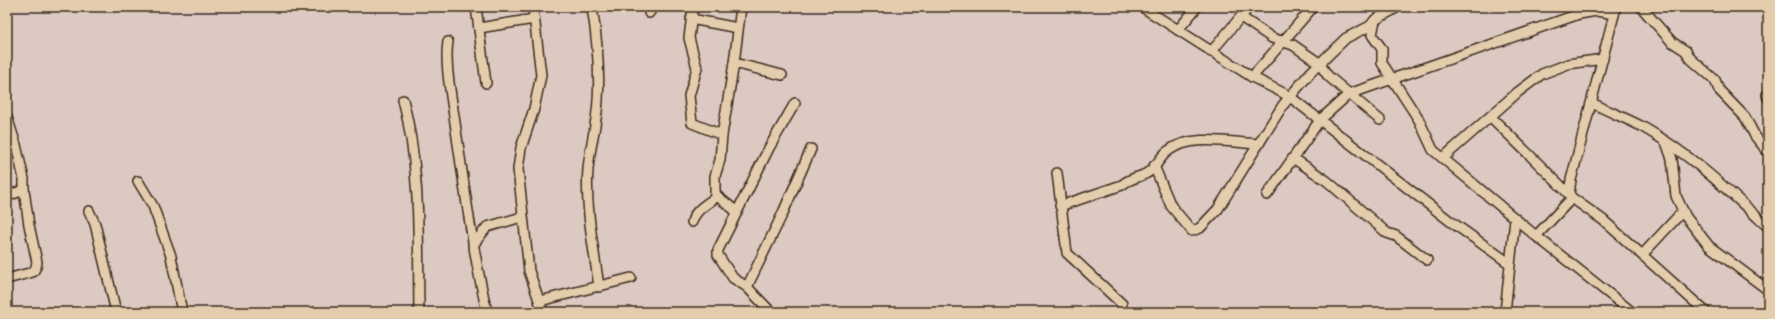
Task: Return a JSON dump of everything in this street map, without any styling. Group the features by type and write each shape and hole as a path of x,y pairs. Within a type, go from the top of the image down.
{"street":[{"path":"476,7 486,83"},
{"path":"533,7 541,75 534,109 518,160 522,216 529,271 543,312"},
{"path":"592,7 598,46 599,74 598,102 588,170 588,199 599,287"},
{"path":"693,7 689,38 697,68 689,96 692,123 722,135"},
{"path":"736,211 715,194 716,176 720,160 722,135 734,63 741,7"},
{"path":"1142,7 1252,77 1289,96 1450,221 1509,263"},
{"path":"1178,30 1197,7"},
{"path":"1211,52 1249,7"},
{"path":"1252,77 1313,7"},
{"path":"1641,7 1672,42 1686,51 1691,59 1715,80 1719,90 1746,117 1755,136 1768,152"},
{"path":"1154,166 1169,202 1192,231 1200,228 1218,209 1289,96 1319,63 1346,38 1370,26 1375,20 1394,8"},
{"path":"1267,195 1320,120 1349,94 1390,78 1579,14 1615,10 1571,180 1570,196 1536,236"},
{"path":"1241,17 1272,38 1293,45 1319,63 1328,76 1380,120"},
{"path":"479,28 534,19"},
{"path":"691,19 738,28"},
{"path":"1375,20 1372,35 1382,49 1382,63 1390,78 1419,120 1430,146 1515,219 1632,312"},
{"path":"448,42 448,65 472,245 487,312"},
{"path":"1443,158 1518,92 1542,74 1568,64 1603,59"},
{"path":"734,63 782,76"},
{"path":"403,100 409,123 416,174 419,312"},
{"path":"771,312 747,287 733,278 718,252 736,211 769,148 795,103"},
{"path":"1592,103 1641,126 1666,142 1713,176 1768,227"},
{"path":"7,117 16,145 24,179 24,190 36,267 29,274 7,278"},
{"path":"1491,117 1570,196 1603,220 1706,312"},
{"path":"1060,206 1122,185 1127,181 1148,173 1160,157 1168,150 1186,142 1259,144"},
{"path":"1666,142 1672,159 1676,196 1683,211 1709,246 1768,290"},
{"path":"747,287 782,215 811,149"},
{"path":"1293,158 1327,181 1387,233 1396,236 1427,260"},
{"path":"1057,172 1060,206 1068,254 1122,304"},
{"path":"138,181 153,206 171,256 182,312"},
{"path":"7,196 24,190"},
{"path":"692,222 693,216 697,211 717,196"},
{"path":"89,211 95,224 116,312"},
{"path":"1642,254 1683,211"},
{"path":"472,245 488,227 522,216"},
{"path":"1505,312 1509,263 1515,219"},
{"path":"540,301 631,278"}]}
